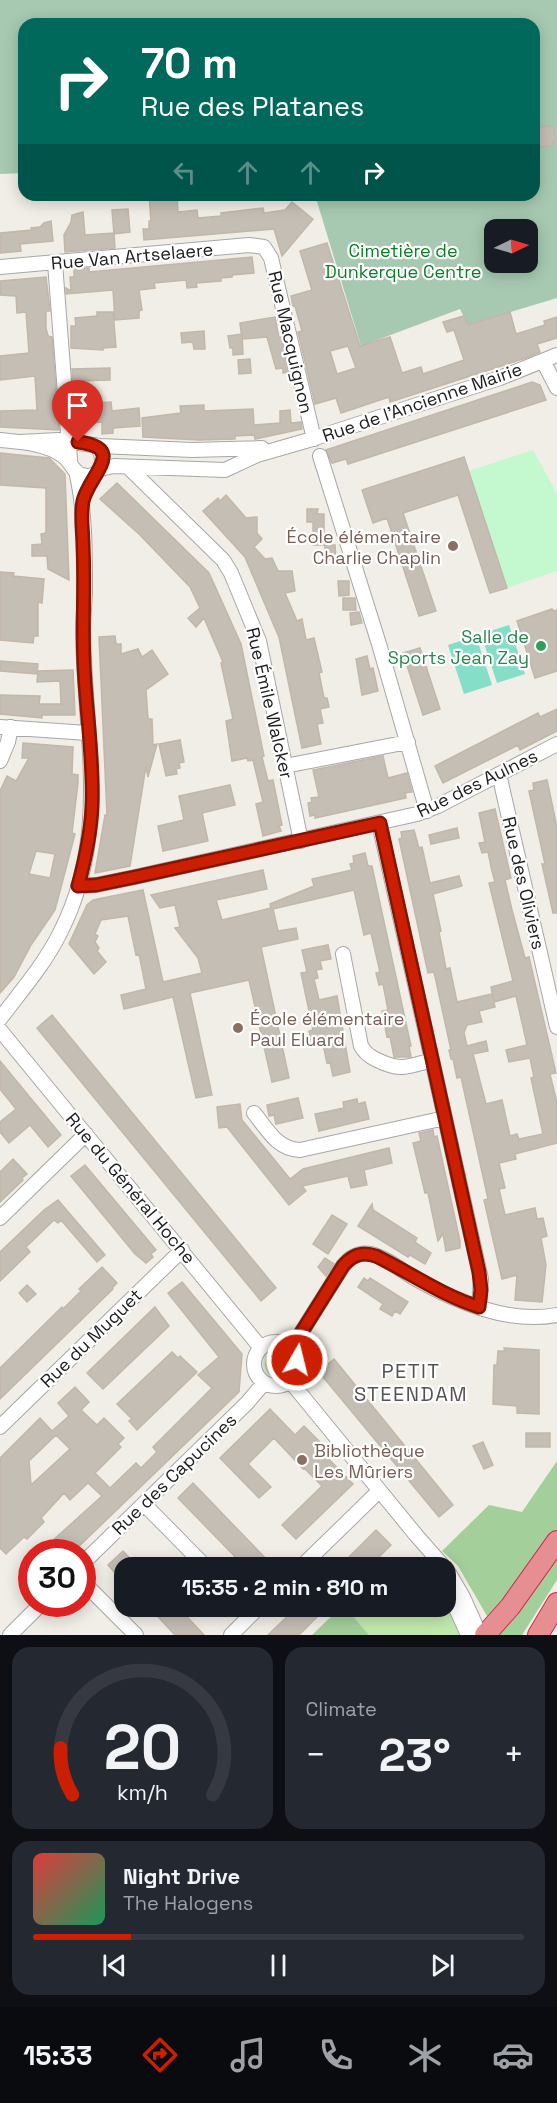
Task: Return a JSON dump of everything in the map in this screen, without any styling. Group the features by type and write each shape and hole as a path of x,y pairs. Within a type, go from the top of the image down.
{"highway":[{"path":"485,1635 510,1607 557,1541"},
{"path":"538,1635 557,1603"}],"street":[{"name":"Rue Van Artselaere","path":"0,267 249,245 264,247"},
{"name":"Rue Macquignon","path":"264,247 271,258 314,438"},
{"path":"0,1019 33,977 68,915 78,886 92,808 83,628 85,587 82,507 69,442 54,263"},
{"name":"Rue de l'Ancienne Mairie","path":"98,471 114,466 218,471 229,469 257,454 500,378 557,355"},
{"path":"543,361 557,388"},
{"name":"Rue de l'Ancienne Mairie","path":"0,440 217,450 285,446"},
{"name":"Rue de l'Ancienne Mairie","path":"20,442 56,451 72,465"},
{"path":"72,465 74,448 90,444 103,456 82,507"},
{"path":"217,450 224,461 218,471"},
{"path":"320,456 427,811"},
{"path":"72,465 86,476 98,471"},
{"name":"Rue Émile Walcker","path":"128,467 229,568 259,641 301,841"},
{"path":"0,761 8,742 5,727 88,733"},
{"path":"285,766 408,742"},
{"name":"Rue des Aulnes","path":"78,886 106,883 427,811 557,744"},
{"name":"Rue des Oliviers","path":"499,774 557,1027"},
{"path":"380,823 481,1279 479,1307"},
{"path":"343,954 361,1046 365,1053 395,1068 432,1060"},
{"name":"Rue du Général Hoche","path":"0,1030 261,1348"},
{"path":"254,1113 278,1143 300,1150 445,1118"},
{"path":"0,1218 86,1134"},
{"name":"Rue du Muguet","path":"0,1427 182,1250"},
{"path":"291,1349 343,1266 351,1258 361,1254 376,1256 442,1293 479,1307 514,1315 536,1317 557,1315"},
{"path":"277,1342 291,1349 297,1358 298,1365 295,1375 290,1381 276,1386 264,1383 256,1374 254,1366 255,1356 261,1348 277,1342"},
{"path":"290,1381 435,1557"},
{"name":"Rue des Capucines","path":"96,1550 247,1403 264,1383"},
{"path":"311,1557 380,1491"},
{"path":"144,1504 196,1557"},
{"path":"416,1535 429,1557"},
{"path":"456,1586 480,1635"},
{"path":"96,1595 136,1635"},
{"path":"456,1608 468,1635"},
{"path":"10,1635 28,1617"},
{"path":"231,1635 246,1617"}],"green space":[{"name":"Cimetière de Dunkerque Centre","path":"0,0 557,0 557,298 468,325 460,309 361,346 317,201 540,201 540,18 18,18 18,173 0,174"},
{"path":"533,450 557,494 557,571 507,588 468,471"},
{"path":"509,625 525,674 497,683 481,634"},
{"path":"476,636 492,685 464,694 448,645"},
{"path":"277,1353 286,1356 289,1365 286,1374 277,1377 268,1374 265,1365 268,1356"},
{"path":"557,1461 557,1580 522,1635 498,1635 456,1564 456,1557 448,1557 442,1551 489,1505 522,1512"},
{"path":"331,1617 354,1617 369,1635 312,1635"},
{"path":"354,1617 452,1617 460,1635 369,1635"}],"building":[{"path":"553,126 555,142 552,142 552,146 540,147 540,127"},
{"path":"149,201 177,201 178,212 197,210 198,218 263,208 264,213 285,210 292,202 313,219 282,256 274,229 144,240 143,229 149,229 149,221 151,221"},
{"path":"128,209 130,232 114,234 112,210"},
{"path":"83,212 85,235 114,233 115,248 65,252 64,235 72,215"},
{"path":"51,221 53,241 20,244 21,251 0,253 0,233 32,230 31,228 40,227"},
{"path":"327,243 360,346 390,337 402,373 421,367 423,374 464,360 454,330 447,332 443,322 464,316 468,325 510,312 516,334 545,325 544,321 557,317 557,338 537,344 540,352 529,357 390,402 389,397 341,413 336,398 315,404 298,332 302,331 291,296 312,290 300,251","holes":["348,346 356,368 337,374 330,351"]},
{"path":"252,257 254,273 232,275 232,277 221,278 221,281 196,283 197,287 187,288 186,280 154,283 155,288 139,290 142,310 139,311 139,318 115,320 113,290 66,294 66,288 71,291 70,277 74,277 74,269 89,268 89,272"},
{"path":"46,277 50,311 46,311 46,328 48,336 52,337 59,430 0,427 0,411 37,410 35,376 0,380 0,356 29,353 26,312 17,313 16,296 0,295 0,281"},
{"path":"97,312 113,312 116,347 103,348 103,350 71,348 71,326 76,326 75,318 97,316"},
{"path":"275,317 289,372 283,373 283,368 276,369 267,337 242,339 240,323"},
{"path":"204,331 205,349 194,349 191,342 182,343 181,333"},
{"path":"242,334 243,354 233,355 228,336"},
{"path":"250,359 251,373 239,374 238,360"},
{"path":"110,368 110,380 77,381 79,404 75,404 72,369"},
{"path":"532,382 540,385 546,400 348,464 346,459 332,463 326,450"},
{"path":"111,402 112,411 139,408 140,426 113,428 113,433 102,434 102,422 83,424 82,404"},
{"path":"204,405 204,411 253,409 254,425 280,423 280,411 290,410 291,423 301,422 302,429 255,439 254,435 235,436 235,439 199,440 143,437 142,418 181,413 180,406"},
{"path":"0,453 49,458 65,474 69,580 48,569 47,556 32,556 32,545 42,544 41,534 46,533 46,488 0,485"},
{"path":"464,457 507,588 490,593 458,495 403,513 436,611 419,616 387,518 373,523 362,490"},
{"path":"117,483 209,573 241,644 264,756 262,757 268,781 273,780 282,825 279,826 281,831 263,836 256,804 263,802 253,760 248,761 247,758 232,761 226,721 233,719 221,663 223,662 204,618 196,627 188,618 200,608 190,587 140,535 100,499"},
{"path":"226,495 246,518 257,517 257,533 262,539 254,547 265,559 272,558 278,571 292,571 295,591 285,593 297,621 302,619 306,640 314,638 322,672 319,673 324,698 327,698 329,707 320,709 323,723 317,724 321,744 302,748 279,637 245,557 203,511 218,498 220,501"},
{"path":"307,509 318,509 317,514 324,514 324,545 313,545 313,522 307,522"},
{"path":"325,545 335,545 336,559 325,560"},
{"path":"0,572 14,573 13,576 44,579 42,603 38,602 38,636 34,636 33,643 0,640"},
{"path":"338,581 349,581 349,595 339,596"},
{"path":"343,598 355,598 356,610 343,610"},
{"name":"Salle de Sports Jean Zay","path":"552,609 557,610 557,671 535,678 517,621"},
{"path":"359,612 362,623 351,625 350,613"},
{"path":"115,636 116,644 121,644 121,654 138,649 142,657 152,650 168,674 146,690 148,719 152,719 153,745 157,744 148,777 146,766 130,866 95,873 105,815 107,815 99,637"},
{"path":"420,648 440,709 423,715 403,653"},
{"path":"367,656 370,669 373,668 378,691 362,695 356,659"},
{"path":"0,661 38,664 37,674 0,671"},
{"path":"73,670 75,715 42,715 42,718 0,714 0,695 40,696 39,704 61,704 60,681 37,682 38,671"},
{"path":"557,709 557,731 520,750 518,745 443,783 435,766 538,713 540,717"},
{"path":"180,740 184,762 179,763 180,768 176,769 177,774 166,776 159,744"},
{"path":"23,743 73,747 72,774 78,775 72,833 75,834 55,910 31,945 14,977 0,993 0,791 7,776 16,781 29,758 22,758","holes":["36,851 55,854 50,878 29,874"]},
{"path":"383,756 388,778 407,773 412,792 405,793 406,798 315,818 315,815 310,816 308,803 312,802 311,798 319,797 313,770"},
{"path":"547,780 557,827 557,913 553,913 529,791 534,790 533,783"},
{"path":"230,785 235,805 202,813 208,841 163,851 158,826 184,820 179,796"},
{"path":"495,809 511,878 505,880 525,958 529,957 556,1073 550,1074 557,1103 557,1143 515,1154 516,1159 499,1163 505,1188 499,1189 505,1215 535,1208 537,1219 543,1218 547,1236 541,1238 546,1265 542,1302 515,1300 517,1275 502,1279 484,1200 488,1199 461,1077 457,1078 453,1059 451,1059 434,972 428,973 399,839 402,838 401,832 414,830 419,848 422,847 430,883 459,876 462,886 433,894 446,969 450,968 457,1002 492,994 495,1007 479,1011 482,1022 467,1025 464,1033 467,1046 486,1041 488,1051 473,1054 486,1104 502,1100 510,1136 517,1134 519,1139 543,1134 531,1078 534,1077 530,1058 509,1062 506,1050 527,1045 516,996 494,1002 491,987 513,981 489,883 495,882 488,852 482,853 479,843 485,842 479,813"},
{"path":"457,828 459,838 431,844 429,835"},
{"path":"365,853 368,866 372,866 411,1046 409,1046 411,1057 394,1057 390,1036 387,1037 382,1011 388,1010 383,984 379,985 376,973 380,972 371,933 364,935 354,890 273,909 278,931 296,928 298,939 261,947 289,1078 272,1082 249,980 190,993 212,1095 196,1098 173,997 124,1009 121,995 146,989 128,916 101,920 95,934 98,936 95,942 99,948 97,951 106,962 94,974 69,944 87,905 93,900 143,890 163,982 202,973 198,958 175,928 180,927 175,905 160,908 151,895 263,870 267,889 216,900 222,920 271,908 270,904 314,886 312,879 352,870 350,864 354,863 353,856"},
{"path":"328,945 331,959 320,961 322,969 316,970 318,978 314,979 319,1000 337,996 350,1072 333,1076 330,1062 327,1063 323,1044 312,1046 309,1031 313,1030 301,973 307,972 302,950"},
{"path":"52,1015 276,1288 261,1301 37,1028"},
{"path":"0,1061 61,1135 48,1147 30,1125 9,1143 0,1132 0,1122 16,1109 0,1089"},
{"path":"298,1098 303,1118 276,1124 274,1115 269,1116 267,1105"},
{"path":"357,1099 358,1104 365,1102 369,1119 319,1131 315,1114 344,1108 343,1102"},
{"path":"240,1104 242,1120 290,1179 303,1169 389,1148 392,1163 364,1170 367,1185 351,1188 348,1176 302,1186 306,1191 289,1205 227,1127 219,1128 217,1107"},
{"path":"433,1130 434,1137 437,1136 460,1241 460,1248 446,1251 443,1234 438,1241 428,1193 425,1193 413,1143 421,1141 419,1133"},
{"path":"13,1159 27,1174 0,1202 0,1172"},
{"path":"85,1165 156,1250 151,1254 153,1257 146,1263 135,1254 71,1176"},
{"path":"58,1200 105,1255 97,1262 61,1220 58,1223 54,1220 26,1247 30,1252 0,1281 0,1252 44,1210"},
{"path":"372,1204 373,1210 417,1238 415,1242 431,1253 425,1264 410,1255 408,1257 358,1226"},
{"path":"332,1215 347,1224 328,1254 313,1244"},
{"path":"325,1258 334,1264 326,1276 318,1267"},
{"path":"102,1267 117,1283 113,1289 0,1399 0,1368 62,1307 63,1309 81,1291 79,1289"},
{"path":"364,1278 368,1281 370,1278 408,1302 400,1314 395,1311 392,1316 380,1309 383,1304 358,1287"},
{"path":"182,1282 242,1354 239,1392 86,1539 54,1539 102,1496 88,1483 70,1500 64,1493 41,1518 44,1522 27,1539 24,1537 18,1539 18,1543 6,1554 0,1548 0,1458 40,1418 52,1431 69,1416 58,1403 75,1387 89,1402 81,1410 97,1425 104,1418 124,1438 118,1444 121,1447 95,1473 110,1488 136,1463 141,1468 157,1452 153,1447 212,1388 198,1375 219,1357 168,1293","holes":["56,1435 70,1449 31,1485 29,1461"]},
{"path":"27,1285 36,1294 27,1302 19,1293"},
{"path":"155,1307 169,1326 103,1389 87,1373"},
{"path":"504,1348 539,1350 539,1414 517,1413 517,1406 493,1404 494,1365 497,1365 498,1351 505,1351"},
{"path":"172,1352 178,1358 180,1356 197,1372 137,1430 129,1421 132,1419 117,1404"},
{"path":"334,1359 453,1505 439,1517 319,1372"},
{"path":"270,1409 295,1435 304,1426 321,1443 317,1447 353,1484 296,1539 282,1525 322,1486 274,1438 248,1464 271,1487 259,1498 220,1458"},
{"path":"526,1433 550,1433 550,1447 526,1447"},
{"path":"483,1442 493,1465 484,1469 473,1446"},
{"path":"193,1483 264,1557 235,1557 178,1498"},
{"path":"376,1530 391,1545 379,1557 349,1557"},
{"path":"123,1551 129,1557 117,1557"},
{"path":"114,1559 114,1572 108,1565"},
{"path":"158,1617 187,1617 204,1635 175,1635"},
{"path":"287,1617 317,1617 299,1635 268,1635"}],"place":[{"name":"École élémentaire Charlie Chaplin","path":"453,546"},
{"name":"Salle de Sports Jean Zay","path":"541,646"},
{"name":"École élémentaire Paul Eluard","path":"238,1028"},
{"name":"Bibliothèque Les Mûriers","path":"302,1460"}],"district":[{"name":"PETIT STEENDAM","path":"411,1382"}],"route":[{"path":"78,442 95,445 102,454 103,463 89,485 82,507 85,587 83,647 91,753 92,808 86,854 78,886 96,885 135,877 380,823 481,1279 479,1307 433,1288 376,1256 361,1254 351,1258 343,1266 291,1349 297,1360"}]}
